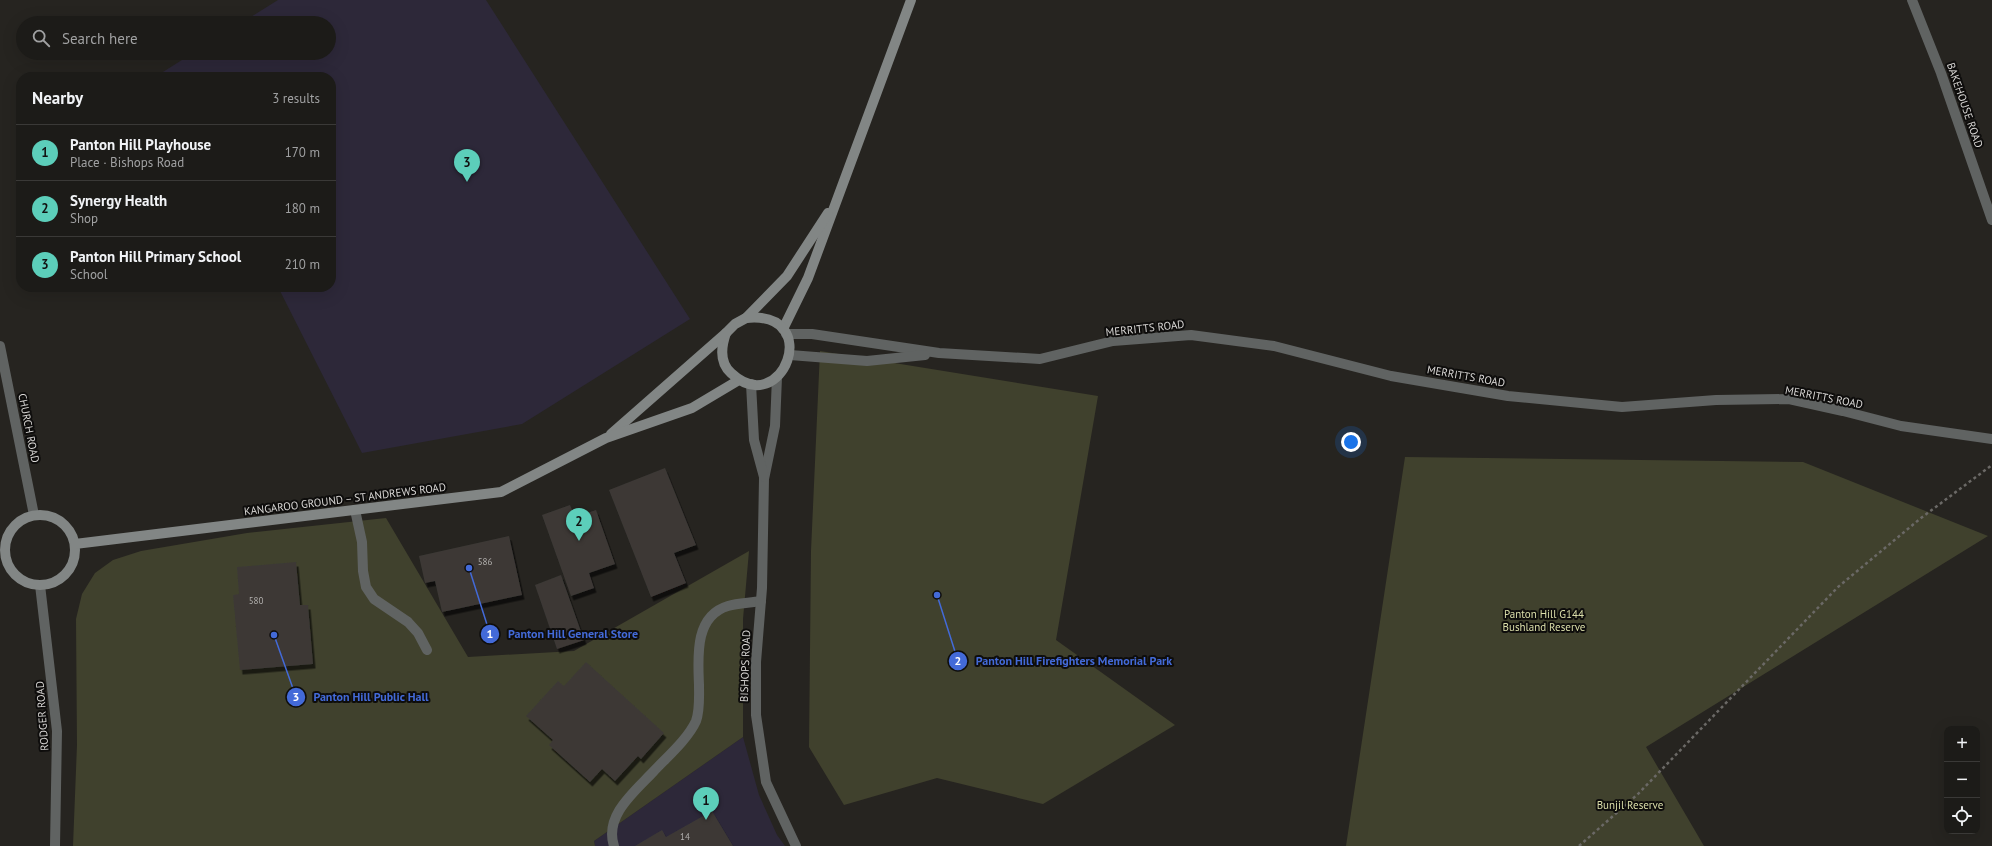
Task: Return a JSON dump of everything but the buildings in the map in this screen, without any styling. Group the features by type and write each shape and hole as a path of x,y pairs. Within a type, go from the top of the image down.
{"main road":[{"name":"KANGAROO GROUND – ST ANDREWS ROAD","path":"785,332 808,278 911,0"},
{"name":"KANGAROO GROUND – ST ANDREWS ROAD","path":"606,438 735,324 746,318 787,276 838,197"},
{"path":"726,333 722,346 723,359 729,371 739,380 751,384 765,383 777,378 786,368 790,355 790,344 785,332 773,321 759,316 746,318"},
{"name":"KANGAROO GROUND – ST ANDREWS ROAD","path":"75,544 501,492 606,438 692,408 739,380"},
{"path":"47,515 60,521 69,529 75,544 75,556 67,572 58,580 40,585 28,583 15,574 8,564 2,550 13,527 23,519 34,516 47,515"}],"street":[{"name":"BAKEHOUSE ROAD","path":"1912,0 1941,74 1992,220"},
{"name":"MERRITTS ROAD","path":"785,332 812,334 938,354 1040,359 1113,341 1191,335 1274,346 1391,376 1508,396 1622,407 1716,400 1789,399 1901,426 1992,440"},
{"name":"CHURCH ROAD","path":"0,346 34,516"},
{"name":"MERRITTS ROAD","path":"790,355 867,361 938,354"},
{"name":"BISHOPS ROAD","path":"777,378 775,426 764,479 761,601 756,662 756,715 766,782 796,846"},
{"name":"BISHOPS ROAD","path":"751,384 754,440 764,479"},
{"path":"355,510 362,542 363,571 366,587 374,600 408,622 418,633 427,650"},
{"name":"RODGER ROAD","path":"40,585 57,731 55,846"},
{"path":"614,846 611,832 614,820 623,804 687,735 696,721 699,706 698,658 700,638 707,622 716,612 727,606 761,601"}],"path":[{"path":"1579,846 1638,794 1838,588 1921,518 1992,465"}],"shaded area":[{"path":"278,0 486,0 690,319 522,424 362,453 281,292 336,292 336,72 163,72 182,60 336,60 336,16 252,16"},
{"path":"743,737 759,795 777,835 785,846 595,846 594,841"}],"green space":[{"path":"820,351 1098,396 1056,640 1175,725 1043,804 937,778 844,805 809,747 811,551"},
{"name":"Panton Hill G144 Bushland Reserve","path":"1405,457 1803,462 1988,536 1646,747 1704,846 1346,846"},
{"path":"386,518 468,657 574,651 749,551 743,619 743,737 594,841 595,846 73,846 77,745 76,619 82,594 95,573 113,560 141,551 247,533"}],"place":[{"name":"Panton Hill Primary School","path":"467,182"},
{"name":"Synergy Health","path":"579,541"},
{"name":"Panton Hill General Store","path":"469,568"},
{"name":"Panton Hill Firefighters Memorial Park","path":"937,595"},
{"name":"Panton Hill Public Hall","path":"274,635"},
{"name":"Panton Hill Playhouse","path":"706,820"}],"park label":[{"name":"Bunjil Reserve","path":"1630,805"}]}
